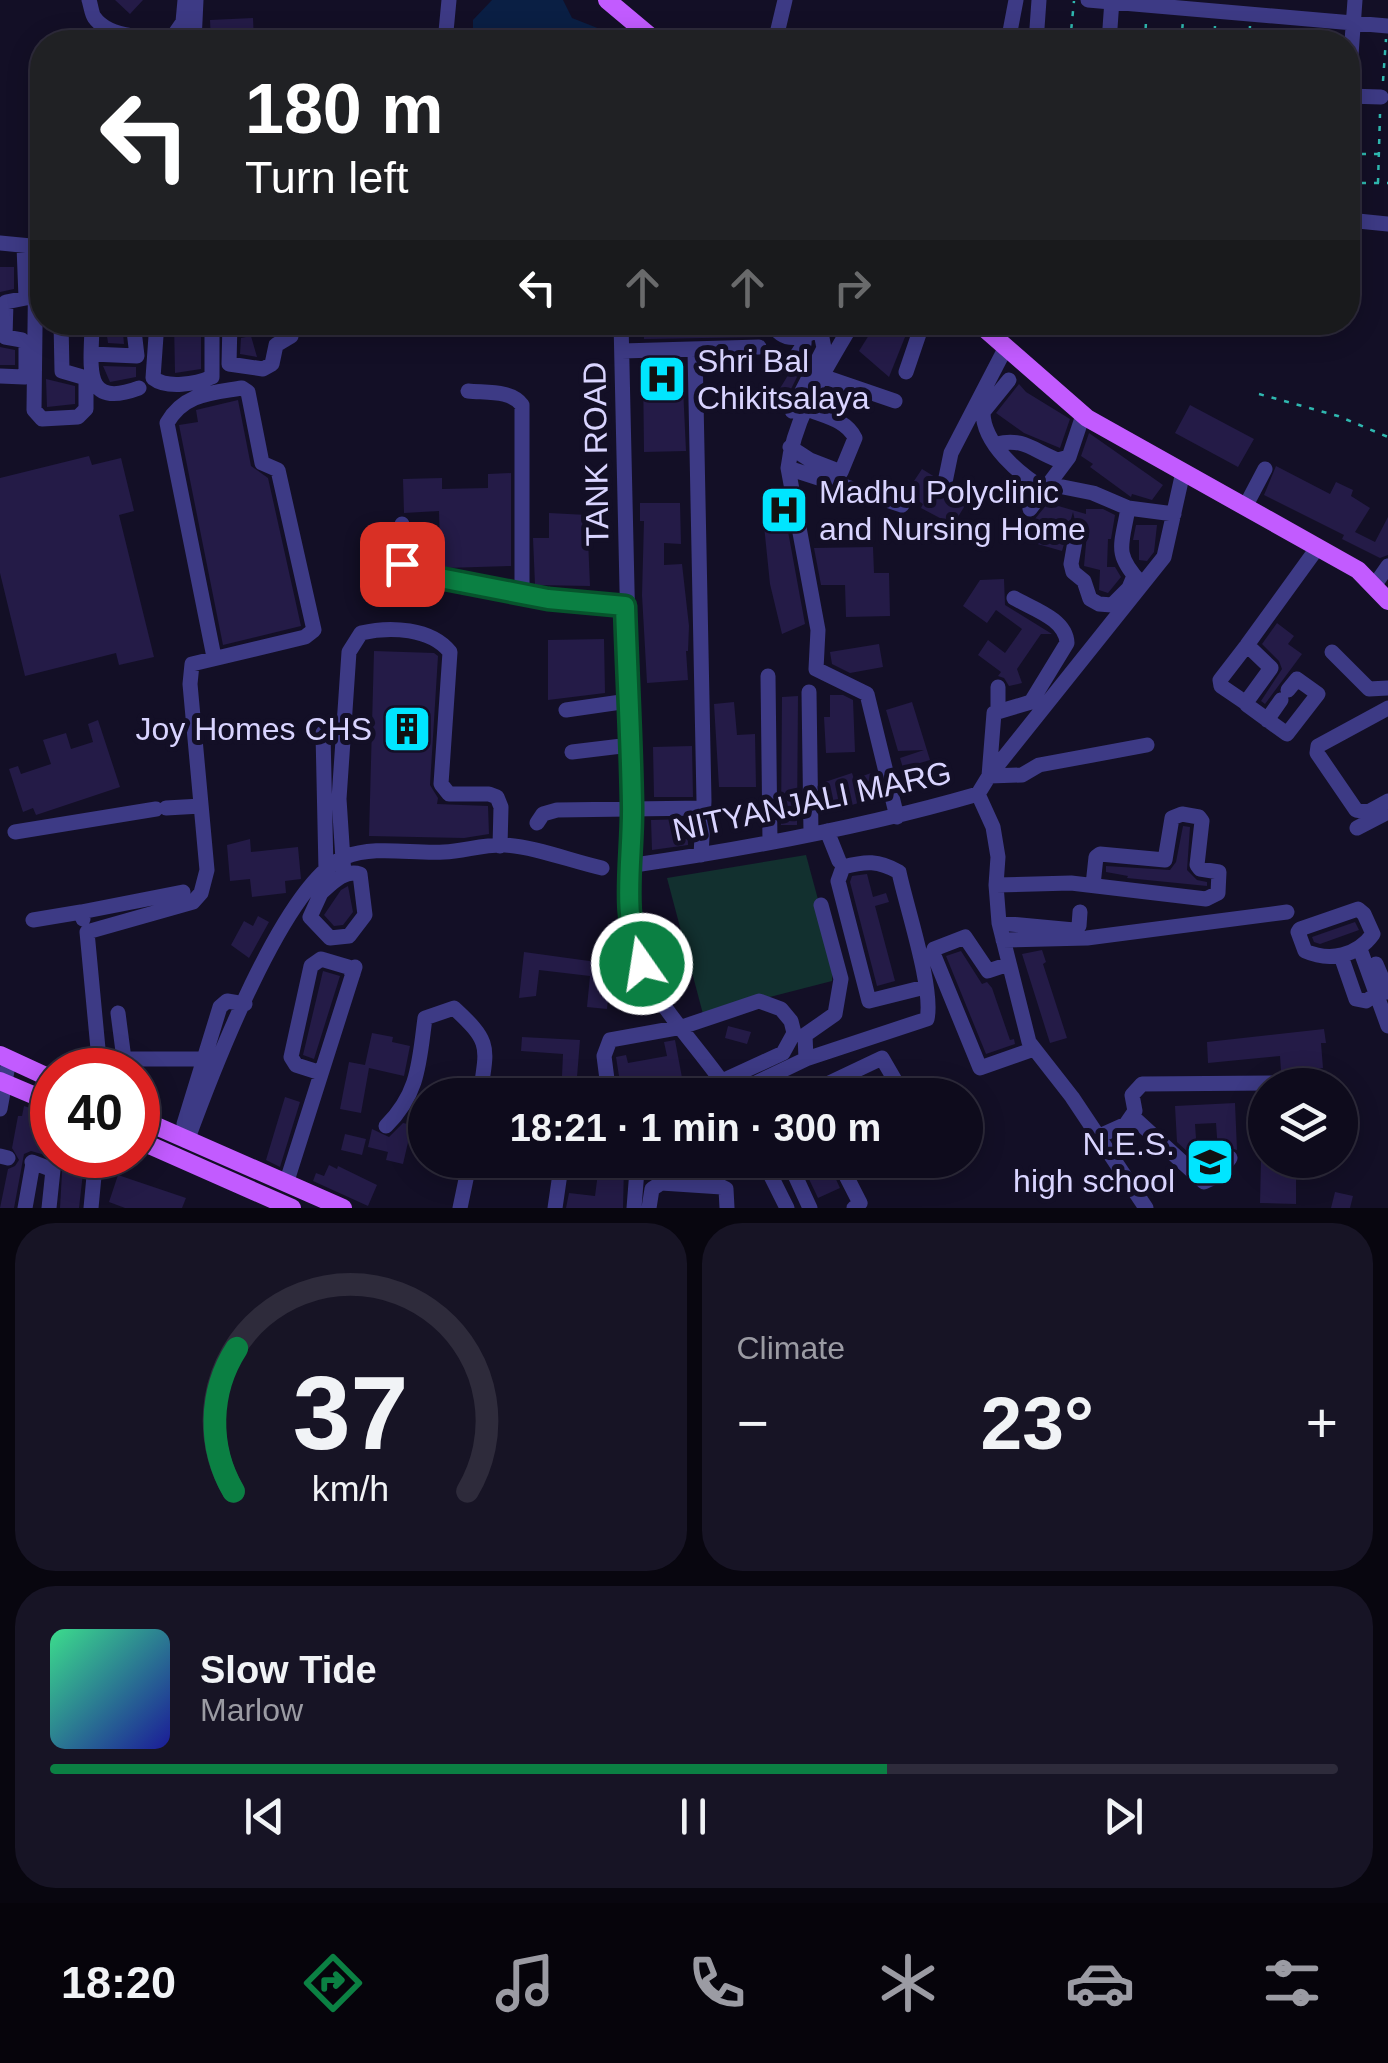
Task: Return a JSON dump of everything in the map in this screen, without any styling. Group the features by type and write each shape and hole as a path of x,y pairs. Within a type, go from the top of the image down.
{"main road":[{"path":"607,0 639,30"},
{"path":"990,335 1082,415 1358,570 1388,601"},
{"path":"5,1058 30,1069"},
{"path":"3,1082 30,1094"},
{"path":"160,1128 342,1208"},
{"path":"160,1150 288,1207"}],"street":[{"path":"90,0 94,17 115,30"},
{"path":"177,30 183,22 185,0"},
{"path":"195,30 196,0"},
{"path":"446,30 448,0"},
{"path":"779,30 785,0"},
{"path":"1010,30 1016,0"},
{"path":"1037,30 1040,0"},
{"path":"1088,0 1388,26"},
{"path":"1352,30 1355,0"},
{"path":"1110,30 1112,1"},
{"path":"1360,96 1381,97"},
{"path":"1360,221 1388,224"},
{"path":"0,243 30,247"},
{"path":"0,376 24,378 26,374 24,341 7,339 5,322 6,302 26,298 30,272"},
{"path":"37,335 34,410 42,419 78,417 86,409 86,378 62,371 61,335"},
{"path":"92,335 92,382 98,390 118,396 139,388"},
{"path":"92,354 136,356 135,335"},
{"path":"156,335 153,378 164,385 212,377 212,335"},
{"path":"230,335 229,364 262,369 272,364 276,345 291,335"},
{"name":"TANK ROAD","path":"621,335 632,942 652,987 719,1078"},
{"path":"792,361 809,335"},
{"path":"818,335 824,348 799,410 790,447 818,630 816,668 867,694 898,817"},
{"path":"799,410 853,335"},
{"path":"919,335 909,364 926,368"},
{"path":"622,351 759,347"},
{"path":"944,487 951,452 1005,349"},
{"path":"694,350 704,808 700,856"},
{"path":"822,376 895,401"},
{"path":"1009,380 982,412 983,425 1017,473 1046,490"},
{"path":"87,932 193,902 201,893 207,870 190,684 192,664 305,637 314,626 278,470 262,463 248,392 242,388 193,397 181,404 168,423 214,657"},
{"path":"468,392 508,395 522,405 522,594"},
{"path":"790,447 810,460 848,475 854,433 848,426 799,410"},
{"path":"1030,509 1069,457 1082,415"},
{"path":"997,444 1024,442 1058,460 1069,457"},
{"path":"1245,507 1266,469"},
{"path":"791,470 902,504"},
{"name":"NITYANJALI MARG","path":"628,866 700,856 898,817 978,794 1138,580 1164,557 1182,472"},
{"path":"1063,487 1093,493 1128,508 1174,514"},
{"path":"1076,536 1073,572 1084,580 1090,599 1112,605 1138,580 1123,564 1121,553 1128,508"},
{"path":"402,524 402,564 406,570 522,594 625,606"},
{"path":"1267,720 1297,679 1318,694 1289,734 1267,720 1221,686 1220,680 1318,547"},
{"path":"1374,586 1388,566"},
{"path":"1014,598 1057,622 1065,630 1068,643 1031,702 998,711 992,718 988,776 1022,775 1039,765 1147,745"},
{"path":"343,858 339,799 349,652 361,633 376,630 429,634 450,652 441,784 449,794 497,797 500,843"},
{"path":"1246,703 1271,668 1247,645"},
{"path":"1332,652 1369,689 1388,688"},
{"path":"768,676 770,842"},
{"path":"998,687 998,711"},
{"path":"809,692 819,832 839,861"},
{"path":"566,710 628,702"},
{"path":"1388,708 1330,737 1318,746 1317,752 1356,810 1368,812 1388,801"},
{"path":"318,890 323,732"},
{"path":"572,752 630,746"},
{"path":"978,794 993,827 998,856 999,923 1034,1049 1072,1097 1146,1208"},
{"path":"15,832 161,808 201,806"},
{"path":"537,823 543,814 556,810 704,808"},
{"path":"1357,828 1388,812"},
{"path":"996,885 1071,883 1093,886 1206,898 1218,893 1221,878 1219,872 1197,865 1202,821 1199,816 1182,814 1172,818 1165,860 1100,854 1096,857 1093,886"},
{"path":"427,843 500,843 602,868"},
{"path":"183,1139 260,968 343,858 371,852 444,852 500,843"},
{"path":"758,1078 927,1019 930,1007 898,872 882,862 843,867 838,881 868,1001 925,988"},
{"path":"32,920 183,892"},
{"path":"806,1059 805,1035 835,1014 841,990 821,905"},
{"path":"1366,950 1340,956 1308,954 1298,932 1361,910 1373,934 1366,950 1381,985 1388,1026"},
{"path":"81,912 87,932 98,1048"},
{"path":"999,923 1074,930 1079,926 1080,912"},
{"path":"1003,940 1087,938 1287,912"},
{"path":"1010,964 988,971 964,937 934,949 933,953 980,1068 1034,1049"},
{"path":"1340,956 1356,998 1366,1001 1381,985"},
{"path":"286,1184 322,1073 354,971 321,959 310,966 291,1057 296,1065 322,1073"},
{"path":"183,1139 220,1006 227,1001 245,1004"},
{"path":"606,1078 607,1042 682,1027 759,1002 772,1004 788,1016 794,1034 784,1053 746,1078"},
{"path":"415,1078 425,1018 454,1008 480,1031 486,1054 482,1078"},
{"path":"118,1013 122,1048"},
{"path":"0,1109 5,1058"},
{"path":"840,1078 882,1058 894,1078"},
{"path":"160,1062 204,1059"},
{"path":"1097,1137 1126,1124 1134,1110 1132,1095 1142,1084 1248,1084"},
{"path":"386,1126 408,1100"},
{"path":"1132,1116 1204,1182 1215,1177 1230,1158"},
{"path":"26,1208 33,1162 53,1170 49,1208"},
{"path":"91,1208 94,1178"},
{"path":"460,1208 466,1178"},
{"path":"555,1208 559,1178"},
{"path":"634,1208 636,1178"},
{"path":"773,1178 788,1208"},
{"path":"796,1178 810,1208"},
{"path":"847,1178 860,1203 854,1208"},
{"path":"649,1208 652,1188 661,1183 722,1187 726,1189 727,1208"}],"path":[{"path":"1071,30 1074,0"},
{"path":"1145,30 1147,4"},
{"path":"1379,147 1388,147"},
{"path":"1360,154 1379,154"},
{"path":"1360,182 1388,183"},
{"path":"1260,394 1338,416 1388,437"}],"green space":[{"path":"806,855 833,955 832,981 703,1014 667,878"}],"water":[{"path":"492,0 563,0 572,18 600,30 473,30 473,20"}],"building":[{"path":"115,0 143,0 130,14"},
{"path":"253,18 254,30 210,30 210,20"},
{"path":"0,267 14,267 14,289 0,292"},
{"path":"107,335 123,335 124,344 108,343"},
{"path":"174,335 201,335 201,369 175,373"},
{"path":"644,335 763,337 644,339"},
{"path":"869,335 906,335 889,377 859,351"},
{"path":"251,336 257,357 240,354 241,338"},
{"path":"0,347 15,350 15,365 0,365"},
{"path":"103,366 136,367 136,377 110,382"},
{"path":"643,366 682,366 686,451 644,452"},
{"path":"801,369 781,409 771,403 790,372"},
{"path":"46,379 75,386 75,404 47,407"},
{"path":"1019,384 1070,419 1060,448 1024,433 996,413"},
{"path":"238,400 251,466 268,478 301,626 223,645 179,425 198,422 196,410"},
{"path":"1190,405 1254,439 1238,467 1175,433"},
{"path":"1089,433 1163,485 1152,500 1132,494 1131,497 1090,467 1093,464 1081,456"},
{"path":"89,456 92,465 121,458 134,511 119,515 154,657 119,665 116,653 25,676 0,573 0,478"},
{"path":"1276,466 1330,494 1336,482 1353,490 1351,496 1370,508 1355,532 1375,542 1388,517 1388,555 1380,558 1342,539 1344,535 1264,495"},
{"path":"922,469 935,477 933,490 937,496 948,497 955,490 969,499 953,525 921,508 923,504 906,493"},
{"path":"511,473 511,566 446,568 415,562 413,546 440,545 439,511 404,513 403,479 442,478 442,489 488,488 488,474"},
{"path":"640,503 680,503 681,544 664,543 664,565 682,564 689,626 688,680 647,683 642,595 644,521 640,521"},
{"path":"1048,503 1086,514 1086,509 1103,509 1115,515 1108,539 1107,567 1115,567 1121,577 1108,593 1099,590 1100,570 1084,566 1087,533 1076,525 1073,512 1062,551 1027,541 1034,520"},
{"path":"783,504 805,624 782,634 770,584 762,506"},
{"path":"549,513 587,515 590,586 535,585 533,538 549,538"},
{"path":"1136,525 1157,525 1154,552 1147,561 1139,560 1139,540 1133,540"},
{"path":"873,547 874,573 889,573 890,616 846,617 845,585 821,585 814,548"},
{"path":"1004,579 1005,605 1052,634 1041,634 1017,669 1022,683 1009,686 998,676 1001,672 978,655 988,640 1005,653 1022,629 996,610 987,623 963,606 980,580"},
{"path":"1277,623 1294,636 1288,644 1302,654 1265,704 1261,701 1282,669 1262,644"},
{"path":"604,639 605,693 548,700 548,640"},
{"path":"879,644 883,667 850,673 832,664 830,652"},
{"name":"Joy Homes CHS","path":"374,651 438,656 430,785 438,798 437,804 488,806 489,834 464,838 369,836"},
{"path":"830,695 853,700 855,752 826,753 824,717 830,717"},
{"path":"798,696 797,825 781,825 782,697"},
{"path":"734,702 737,735 755,734 756,787 719,787 714,704"},
{"path":"912,702 930,760 903,768 900,758 924,750 898,751 886,710"},
{"path":"98,720 120,787 36,815 33,808 23,812 9,769 18,766 21,774 51,764 43,740 66,733 71,749 93,742 88,724"},
{"path":"692,746 693,797 654,797 653,747"},
{"path":"874,772 880,796 827,813 822,783 852,773 854,779"},
{"path":"687,819 688,845 652,850 651,820"},
{"path":"1183,826 1190,827 1187,870 1197,880 1207,882 1207,886 1127,878 1106,872 1106,866 1170,870 1176,862"},
{"path":"250,839 251,852 298,847 301,879 285,881 286,893 252,897 250,879 230,881 227,845"},
{"path":"867,874 873,897 886,893 889,902 875,906 895,981 877,986 850,882 852,876"},
{"path":"348,886 353,912 343,925 334,926 324,915"},
{"path":"258,916 269,922 249,958 231,945 244,921 253,926"},
{"path":"1355,922 1359,930 1320,944 1314,942 1312,937"},
{"path":"1042,950 1067,1038 1050,1043 1022,954"},
{"path":"961,951 982,984 987,982 992,988 1010,1040 1014,1039 1015,1044 986,1054 946,956"},
{"path":"524,952 611,964 607,1009 587,1007 590,976 539,970 536,996 519,998"},
{"path":"323,971 340,976 314,1059 303,1055"},
{"path":"728,1026 751,1032 747,1044 725,1038"},
{"path":"1324,1029 1326,1043 1321,1043 1323,1068 1281,1068 1280,1056 1208,1063 1207,1042"},
{"path":"372,1033 393,1037 392,1042 410,1046 404,1076 369,1068 361,1113 340,1109 349,1062 365,1065"},
{"path":"522,1037 580,1040 577,1077 562,1076 563,1054 521,1051"},
{"path":"675,1040 682,1078 619,1078 616,1057 626,1055 628,1063 667,1056 664,1042"},
{"path":"285,1097 300,1102 280,1167 266,1160"},
{"path":"1235,1103 1237,1150 1227,1147 1218,1152 1216,1123 1195,1124 1197,1153 1190,1154 1177,1142 1175,1106"},
{"path":"24,1106 30,1108 30,1151 24,1154 14,1208 0,1208 8,1169 19,1160 12,1148 18,1116 22,1116"},
{"path":"403,1123 408,1124 403,1164 386,1160 388,1152 368,1147 372,1129 389,1137"},
{"path":"345,1134 366,1139 362,1155 341,1150"},
{"path":"329,1165 377,1185 368,1206 313,1181 316,1173 324,1176"},
{"path":"62,1178 82,1178 79,1208 60,1208"},
{"path":"117,1178 186,1198 182,1208 125,1208 109,1202"},
{"path":"597,1178 624,1178 623,1208 566,1208 569,1193 595,1196"},
{"path":"809,1178 835,1178 840,1188 818,1198"},
{"path":"1261,1178 1296,1178 1296,1204 1260,1203"},
{"path":"1335,1192 1353,1196 1350,1208 1331,1208"}],"place":[{"name":"Shri Bal Chikitsalaya","path":"662,379"},
{"name":"Madhu Polyclinic and Nursing Home","path":"784,510"},
{"name":"Joy Homes CHS","path":"407,729"},
{"name":"N.E.S. high school","path":"1210,1162"}],"route":[{"path":"402,564 409,572 548,599 625,606 632,810 628,866 632,942 642,964"}]}
